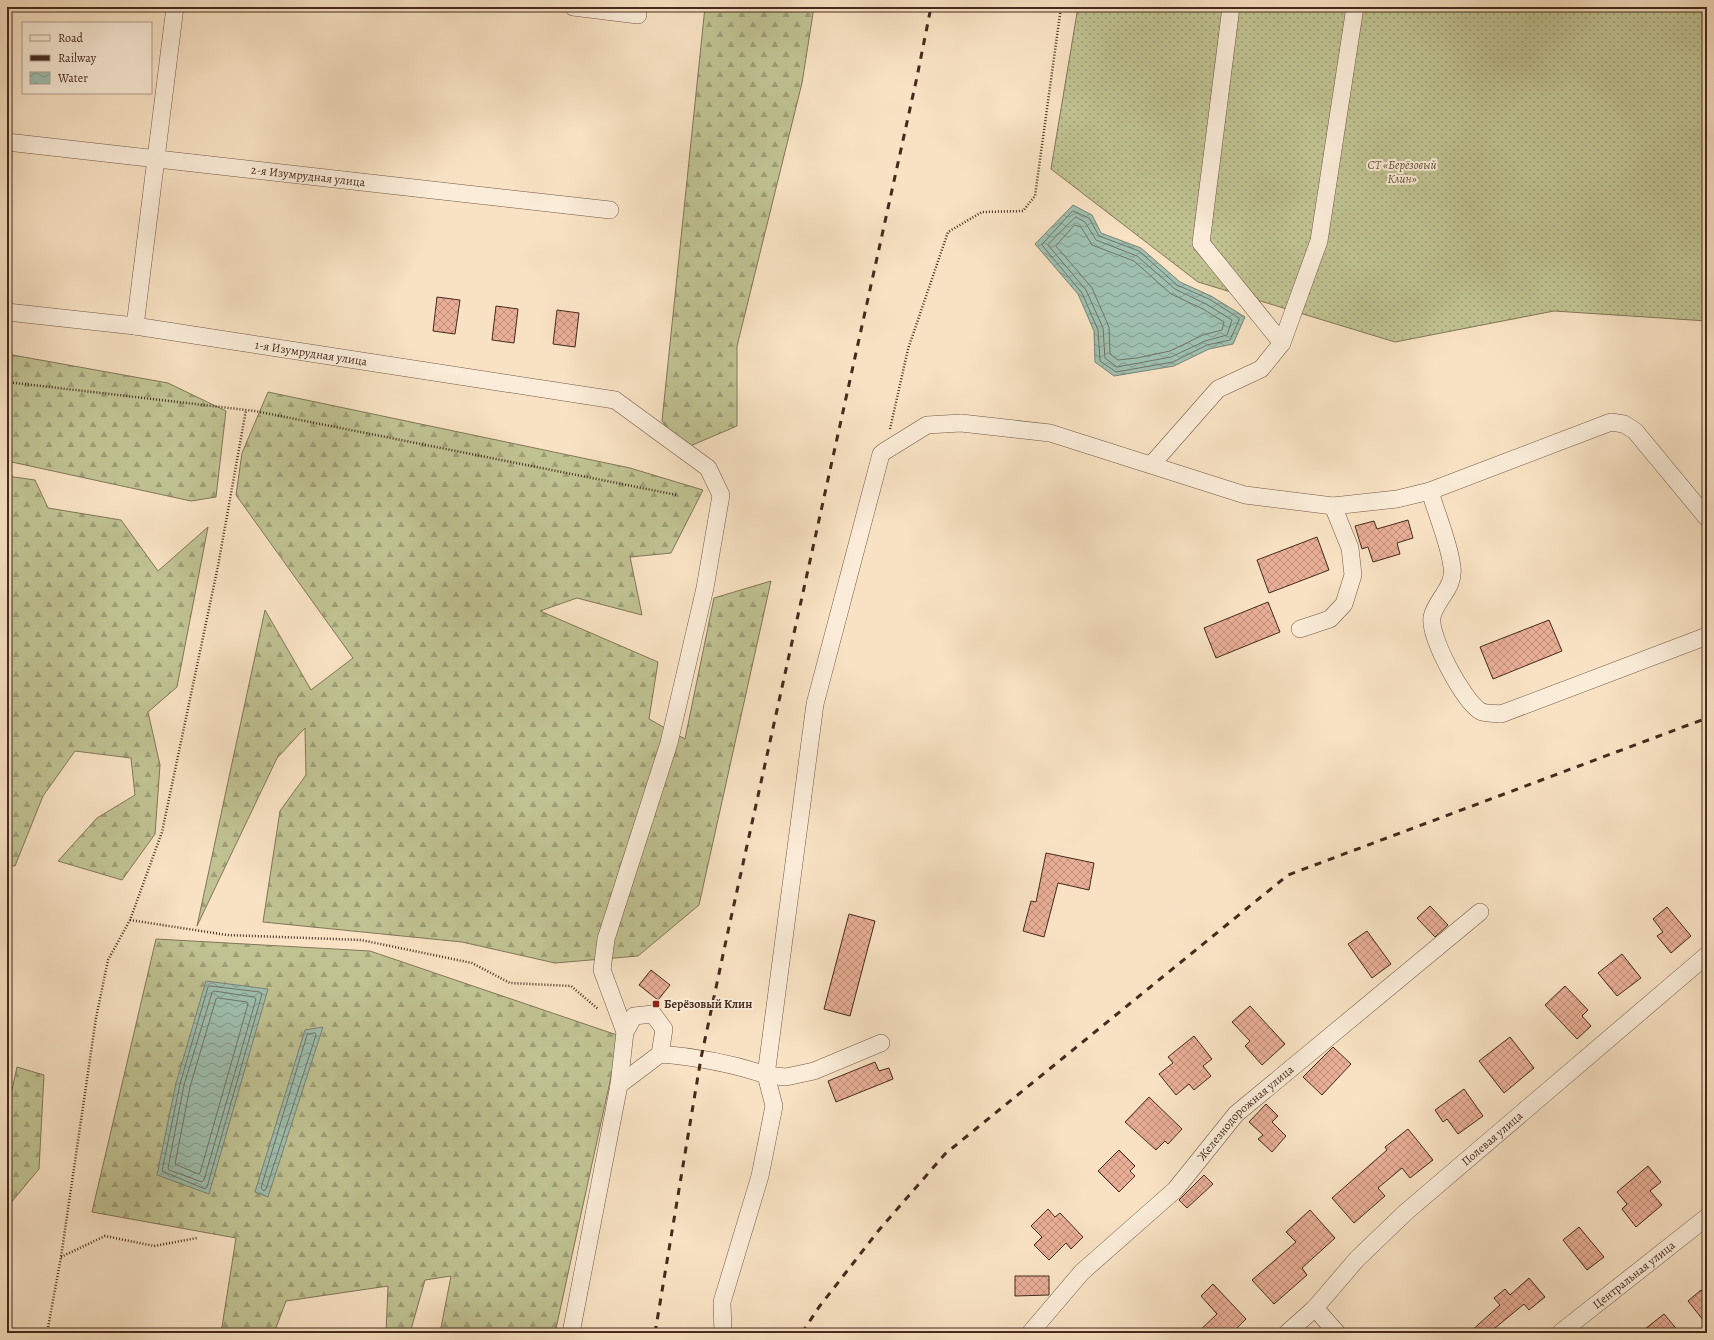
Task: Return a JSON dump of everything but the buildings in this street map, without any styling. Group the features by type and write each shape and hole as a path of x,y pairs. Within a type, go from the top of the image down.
{"street":[{"path":"135,326 175,7"},
{"path":"573,7 638,15"},
{"path":"1231,7 1200,243 1282,343"},
{"path":"1152,464 1218,389 1260,369 1282,343 1319,241 1355,7"},
{"name":"2-я Изумрудная улица","path":"7,142 610,210"},
{"name":"1-я Изумрудная улица","path":"7,312 135,326 615,400 708,468 721,495 705,588 669,743 606,939 602,970 625,1032"},
{"path":"723,1333 722,1302 760,1176 774,1106 766,1075 816,704 881,454 926,425 961,423 1050,433 1152,464 1202,483 1245,495 1333,506 1397,499 1430,491 1611,422 1624,424 1635,431 1707,518"},
{"path":"1430,491 1453,569 1449,589 1436,608 1432,618 1433,631 1443,657 1468,699 1481,712 1501,714 1707,636"},
{"path":"1300,629 1330,619 1344,604 1353,575 1350,548 1333,506"},
{"name":"Железнодорожная улица","path":"1030,1333 1082,1272 1175,1190 1236,1114 1480,912"},
{"name":"Полевая улица","path":"1287,1333 1315,1308 1357,1259 1406,1212 1707,954"},
{"path":"571,1333 619,1085 625,1032 634,1016 652,1014 664,1029 660,1054"},
{"path":"619,1085 660,1054 702,1058 740,1066 766,1075 786,1077 814,1071 882,1043"},
{"name":"Центральная улица","path":"1560,1333 1707,1217"},
{"path":"1315,1308 1337,1333"}],"path":[{"path":"885,451 908,349 948,232 982,212 1023,211 1035,196 1061,7"},
{"path":"7,382 246,410 677,495"},
{"path":"47,1333 96,1018 108,960 130,920 162,832 218,566 246,410"},
{"path":"130,920 228,935 361,940 472,963 510,983 571,986 601,1011"},
{"path":"60,1257 105,1236 154,1246 197,1238"}],"green space":[{"path":"705,7 814,7 802,83 737,346 737,426 683,449 662,421"},
{"name":"СТ «Берёзовый Клин»","path":"1078,7 1707,7 1707,321 1554,311 1395,342 1198,282 1051,169"},
{"path":"7,354 168,383 226,411 216,497 191,501 7,461"},
{"path":"268,392 630,468 703,490 671,553 630,557 642,615 577,598 540,611 658,662 649,719 685,739 714,598 771,581 699,905 638,956 555,963 462,942 263,922 280,811 306,775 305,728 277,758 197,926 265,610 311,690 353,658 236,495 242,453"},
{"path":"7,476 35,480 48,508 121,520 158,571 208,527 177,687 148,712 160,765 155,834 122,880 58,861 97,818 135,795 131,758 75,751 43,796 15,866 7,865"},
{"path":"156,939 370,951 620,1036 555,1333 440,1333 451,1276 425,1280 410,1333 386,1333 388,1286 286,1301 274,1333 221,1333 236,1238 92,1212"},
{"path":"17,1067 44,1075 39,1169 9,1205 7,1204 7,1112"}],"water":[{"path":"1073,205 1092,215 1101,233 1141,248 1180,282 1211,296 1245,317 1233,344 1209,349 1174,366 1114,376 1095,362 1094,331 1078,294 1035,244"},
{"path":"206,981 268,989 209,1194 157,1175 176,1083"},
{"path":"323,1027 268,1197 255,1192 305,1030"}],"railway":[{"path":"655,1333 701,1058 917,77 931,7"},
{"path":"802,1333 819,1307 879,1230 945,1154 1288,875 1707,718"}],"place":[{"name":"Берёзовый Клин","path":"656,1004"}]}
